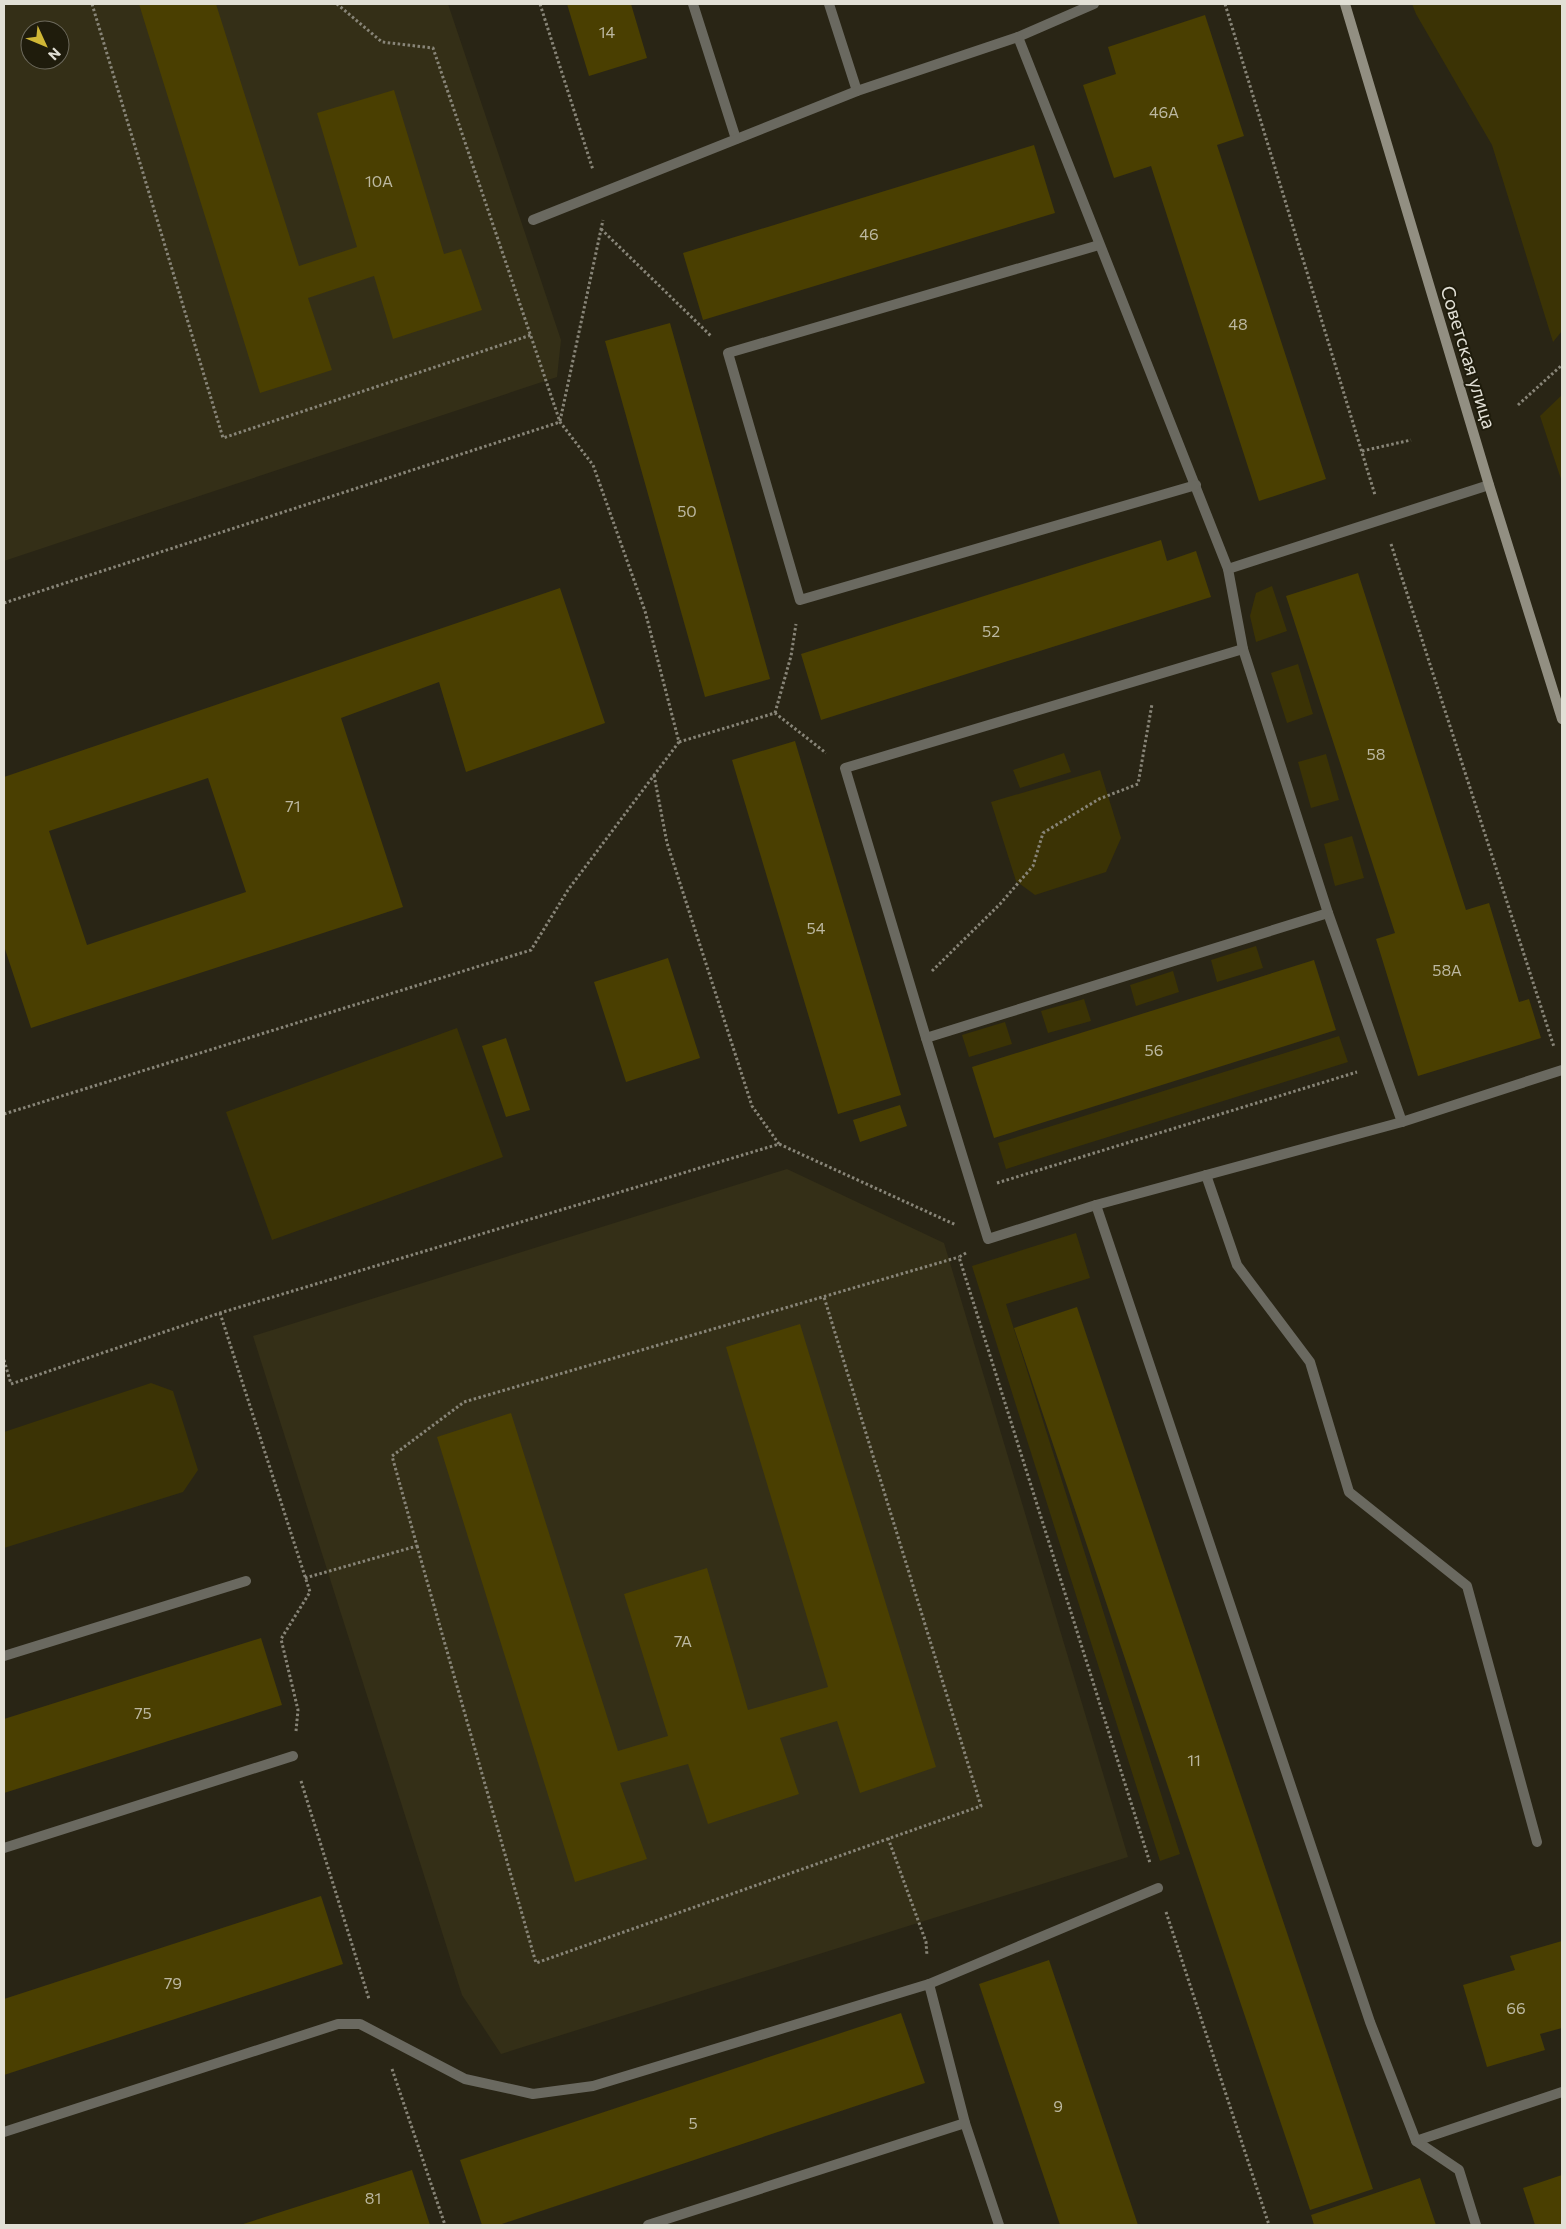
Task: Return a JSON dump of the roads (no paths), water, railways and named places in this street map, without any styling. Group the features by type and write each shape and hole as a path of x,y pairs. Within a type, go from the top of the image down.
{"main road":[{"name":"Советская улица","path":"1344,4 1488,485 1562,719"}],"lane":[{"path":"693,4 736,139"},
{"path":"829,4 857,90"},
{"path":"533,220 857,90 1018,37 1078,6 1094,4"},
{"path":"1018,37 1228,569 1242,649 1328,913 1402,1122"},
{"path":"1099,244 728,352 800,600 1196,485"},
{"path":"1228,569 1488,485"},
{"path":"1242,649 845,768 988,1239 1096,1205 1402,1122 1562,1070"},
{"path":"926,1038 1328,913"},
{"path":"1206,1175 1237,1265 1310,1362 1349,1492 1467,1586 1537,1842"},
{"path":"1096,1205 1370,2022 1416,2141 1459,2170 1476,2225"},
{"path":"4,1656 246,1581"},
{"path":"4,1848 293,1756"},
{"path":"4,2132 338,2024 360,2024 465,2079 533,2094 593,2086 929,1984 1158,1888"},
{"path":"929,1984 965,2123 999,2225"},
{"path":"1416,2141 1562,2092"},
{"path":"648,2225 965,2123"}]}
